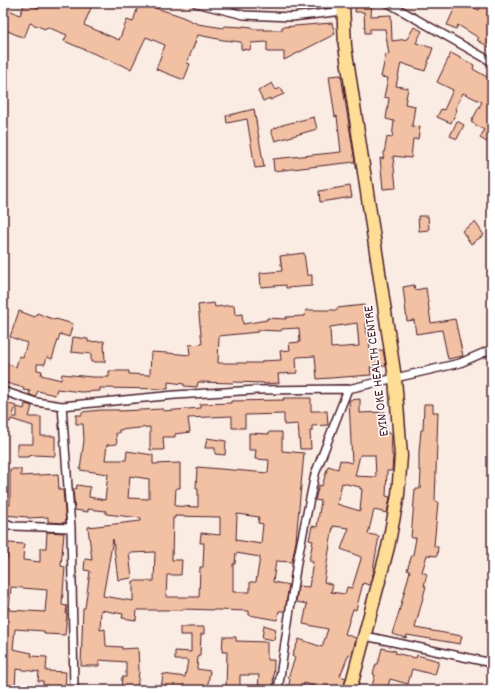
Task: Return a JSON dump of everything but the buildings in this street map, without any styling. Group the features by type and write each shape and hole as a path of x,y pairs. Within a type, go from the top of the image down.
{"main road":[{"name":"EYIN OKE HEALTH CENTRE","path":"343,11 345,46 395,378 401,456 398,494 388,547 350,690"}],"street":[{"path":"196,3 244,15 292,17 343,11"},
{"path":"388,3 492,62"},
{"path":"3,391 36,402 62,406 175,395 257,390 348,389 460,363 484,354 492,349"},
{"path":"278,690 297,562 315,474 348,389"},
{"path":"62,406 71,528 74,690"},
{"path":"3,522 13,526 71,528"},
{"path":"364,636 492,663"}]}
